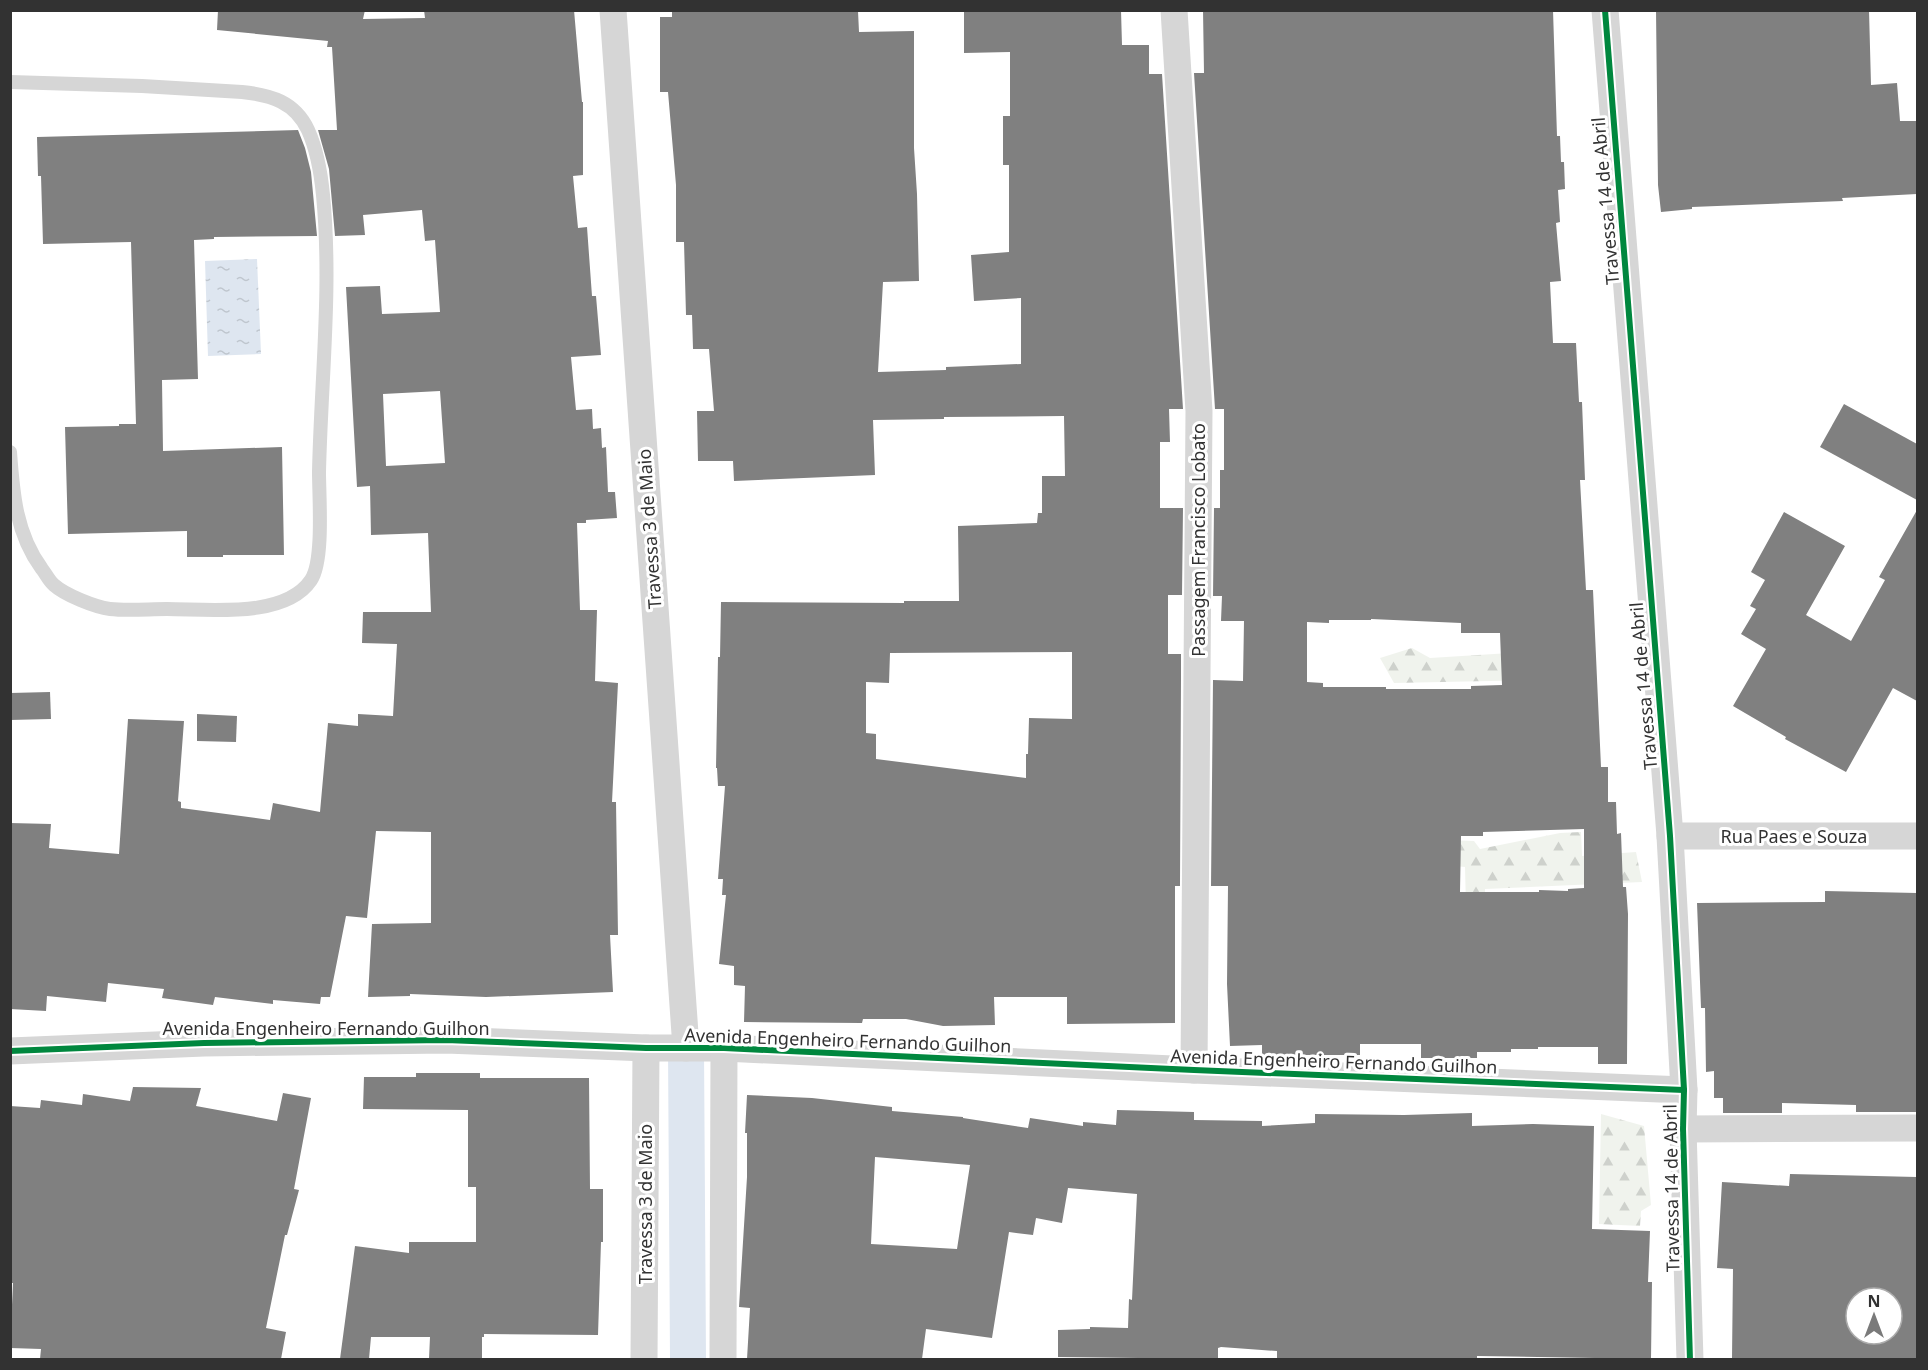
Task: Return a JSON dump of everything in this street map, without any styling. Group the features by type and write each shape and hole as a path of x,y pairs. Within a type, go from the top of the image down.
{"street":[{"name":"Travessa 3 de Maio","path":"613,10 686,1048"},
{"name":"Passagem Francisco Lobato","path":"1174,10 1199,411 1194,1070"},
{"name":"Travessa 14 de Abril","path":"1605,10 1670,836 1684,1090 1683,1129 1690,1359"},
{"name":"Rua Paes e Souza","path":"1670,836 1917,836"},
{"name":"Avenida Engenheiro Fernando Guilhon","path":"10,1051 204,1043 446,1040 646,1048 724,1048 1684,1090"},
{"name":"Travessa 3 de Maio","path":"644,1359 646,1048"},
{"path":"723,1359 724,1048"},
{"path":"1683,1129 1917,1128"}],"lane":[{"path":"10,82 142,86 259,94 278,99 297,112 315,149 323,194 326,254 318,564 312,578 294,597 244,610 111,609 86,603 54,585 32,556 17,515 10,452"}],"green space":[{"path":"1412,648 1430,658 1587,648 1592,679 1394,683 1380,658"},
{"path":"1581,832 1582,856 1636,852 1642,882 1485,889 1484,1010 1466,907 1465,867 1445,865 1444,840 1474,841 1480,849 1560,833"},
{"path":"1601,1114 1644,1126 1651,1205 1641,1211 1640,1226 1599,1224"}],"water":[{"path":"257,259 261,354 208,356 205,261"}],"building":[{"path":"218,10 365,10 363,19 425,18 424,10 574,10 583,102 583,175 573,176 578,228 587,227 592,296 596,296 601,355 571,357 576,410 592,409 593,429 601,428 602,448 606,447 608,492 615,492 617,518 586,520 586,523 577,523 580,610 597,610 595,681 618,683 612,802 616,802 618,935 610,935 613,992 486,997 410,994 410,996 368,997 372,924 431,923 431,832 376,831 367,918 346,916 330,997 321,997 320,1004 273,1000 273,1004 215,997 213,1005 162,998 164,989 108,983 106,1002 47,996 46,1011 10,1009 10,823 51,824 49,848 119,854 128,719 184,721 178,801 181,802 181,808 270,820 273,803 320,812 328,723 358,726 358,714 393,716 397,644 362,643 363,612 431,612 428,533 371,535 370,486 357,487 346,287 380,286 382,314 440,312 435,240 425,241 422,210 363,215 365,235 335,236 329,169 318,130 337,130 332,47 327,47 328,41 217,30","holes":["440,391 445,463 386,466 383,394"]},
{"path":"672,10 858,11 859,32 914,31 914,148 919,281 883,282 878,372 946,370 946,367 1021,364 1021,298 974,301 971,255 1009,252 1009,165 1003,165 1003,116 1010,116 1010,52 964,53 964,10 1121,10 1122,45 1149,45 1149,74 1162,74 1183,409 1169,409 1170,442 1160,442 1160,508 1183,508 1182,595 1168,595 1168,654 1181,654 1180,886 1175,886 1175,1023 1067,1024 1067,997 994,997 995,1025 943,1026 906,1019 863,1019 862,1023 744,1022 745,986 734,985 734,966 719,964 726,895 722,895 723,879 718,879 725,786 718,786 716,768 721,602 959,601 958,526 1037,523 1038,513 1042,513 1042,476 1065,476 1064,416 873,420 875,475 734,481 733,461 698,461 697,411 714,411 709,349 693,349 692,315 686,315 684,242 676,242 676,185 668,92 660,92 660,17 672,17","holes":["1072,652 1072,719 1029,718 1026,778 876,759 876,734 866,733 866,682 889,683 890,653"]},
{"path":"1203,10 1553,10 1557,136 1560,136 1561,162 1564,162 1565,189 1558,190 1560,222 1556,223 1561,281 1550,282 1553,343 1576,343 1579,402 1582,402 1585,480 1580,480 1586,590 1593,590 1601,767 1608,767 1608,802 1616,802 1617,834 1621,833 1623,887 1626,887 1628,914 1627,1064 1598,1064 1598,1047 1538,1047 1538,1049 1511,1049 1511,1052 1477,1052 1477,1058 1421,1058 1421,1044 1360,1044 1360,1055 1262,1055 1262,1045 1230,1046 1227,984 1228,886 1211,886 1213,680 1243,681 1244,621 1221,621 1222,596 1213,596 1214,508 1220,508 1220,470 1224,470 1224,409 1215,409 1194,73 1204,73","holes":["1371,619 1461,623 1461,633 1500,633 1502,685 1471,686 1471,689 1386,689 1386,687 1323,687 1323,683 1307,682 1307,622 1329,623 1329,620","1584,829 1584,888 1568,889 1568,891 1539,890 1539,892 1460,892 1461,836 1483,836 1483,832"]},
{"path":"1656,10 1869,10 1871,85 1897,83 1900,121 1917,121 1917,194 1842,198 1843,201 1692,207 1692,209 1661,212 1658,185"},
{"path":"298,130 311,172 317,236 214,237 214,239 194,240 198,379 162,380 163,451 282,447 284,555 187,557 187,531 68,534 65,427 136,424 131,242 43,244 41,176 38,176 37,137"},
{"path":"1844,404 1917,444 1917,500 1820,447"},
{"path":"1917,510 1917,701 1893,688 1846,772 1785,739 1786,737 1733,706 1766,649 1741,634 1756,609 1750,606 1765,580 1751,572 1784,512 1845,546 1806,615 1851,641 1885,580 1879,577"},
{"path":"50,692 51,719 10,720 10,693"},
{"path":"197,714 237,716 236,742 197,741"},
{"path":"1825,891 1917,893 1917,1112 1856,1112 1856,1105 1782,1103 1782,1113 1723,1113 1723,1098 1714,1098 1714,1071 1706,1072 1705,1008 1701,1008 1697,903 1825,902"},
{"path":"416,1073 480,1073 480,1078 589,1078 590,1189 603,1189 603,1242 601,1242 598,1335 484,1334 482,1359 429,1359 430,1337 371,1337 369,1359 340,1359 355,1246 409,1253 409,1242 476,1242 476,1187 468,1187 468,1110 363,1109 364,1077 416,1077"},
{"path":"133,1087 201,1088 196,1106 277,1121 283,1093 311,1098 294,1189 299,1190 287,1235 285,1235 266,1328 286,1332 281,1359 40,1359 41,1349 10,1348 13,1283 10,1283 10,1106 40,1108 41,1100 82,1105 83,1094 130,1101"},
{"path":"747,1095 812,1098 892,1107 892,1111 963,1117 1028,1128 1030,1118 1083,1126 1083,1122 1116,1125 1117,1110 1194,1112 1194,1120 1262,1121 1262,1126 1315,1123 1315,1114 1472,1113 1472,1126 1533,1124 1594,1126 1592,1229 1650,1231 1648,1282 1652,1282 1651,1359 1477,1356 1477,1359 1277,1359 1277,1351 1221,1347 1218,1348 1218,1359 1058,1357 1058,1330 1090,1329 1090,1327 1128,1328 1129,1299 1132,1300 1137,1194 1068,1188 1062,1223 1036,1218 1033,1235 1009,1232 992,1338 926,1329 922,1359 747,1359 750,1308 739,1307 747,1177 747,1133 745,1133","holes":["875,1157 970,1165 957,1249 871,1244"]},
{"path":"1790,1174 1917,1177 1917,1359 1732,1359 1733,1269 1717,1268 1722,1182 1789,1186"}],"waterway":[{"path":"686,1048 688,1360"}],"cycle path":[{"path":"1605,10 1670,836 1684,1090 1683,1129 1690,1360"},
{"path":"10,1051 204,1043 446,1040 646,1048 724,1048 1684,1090"}]}
